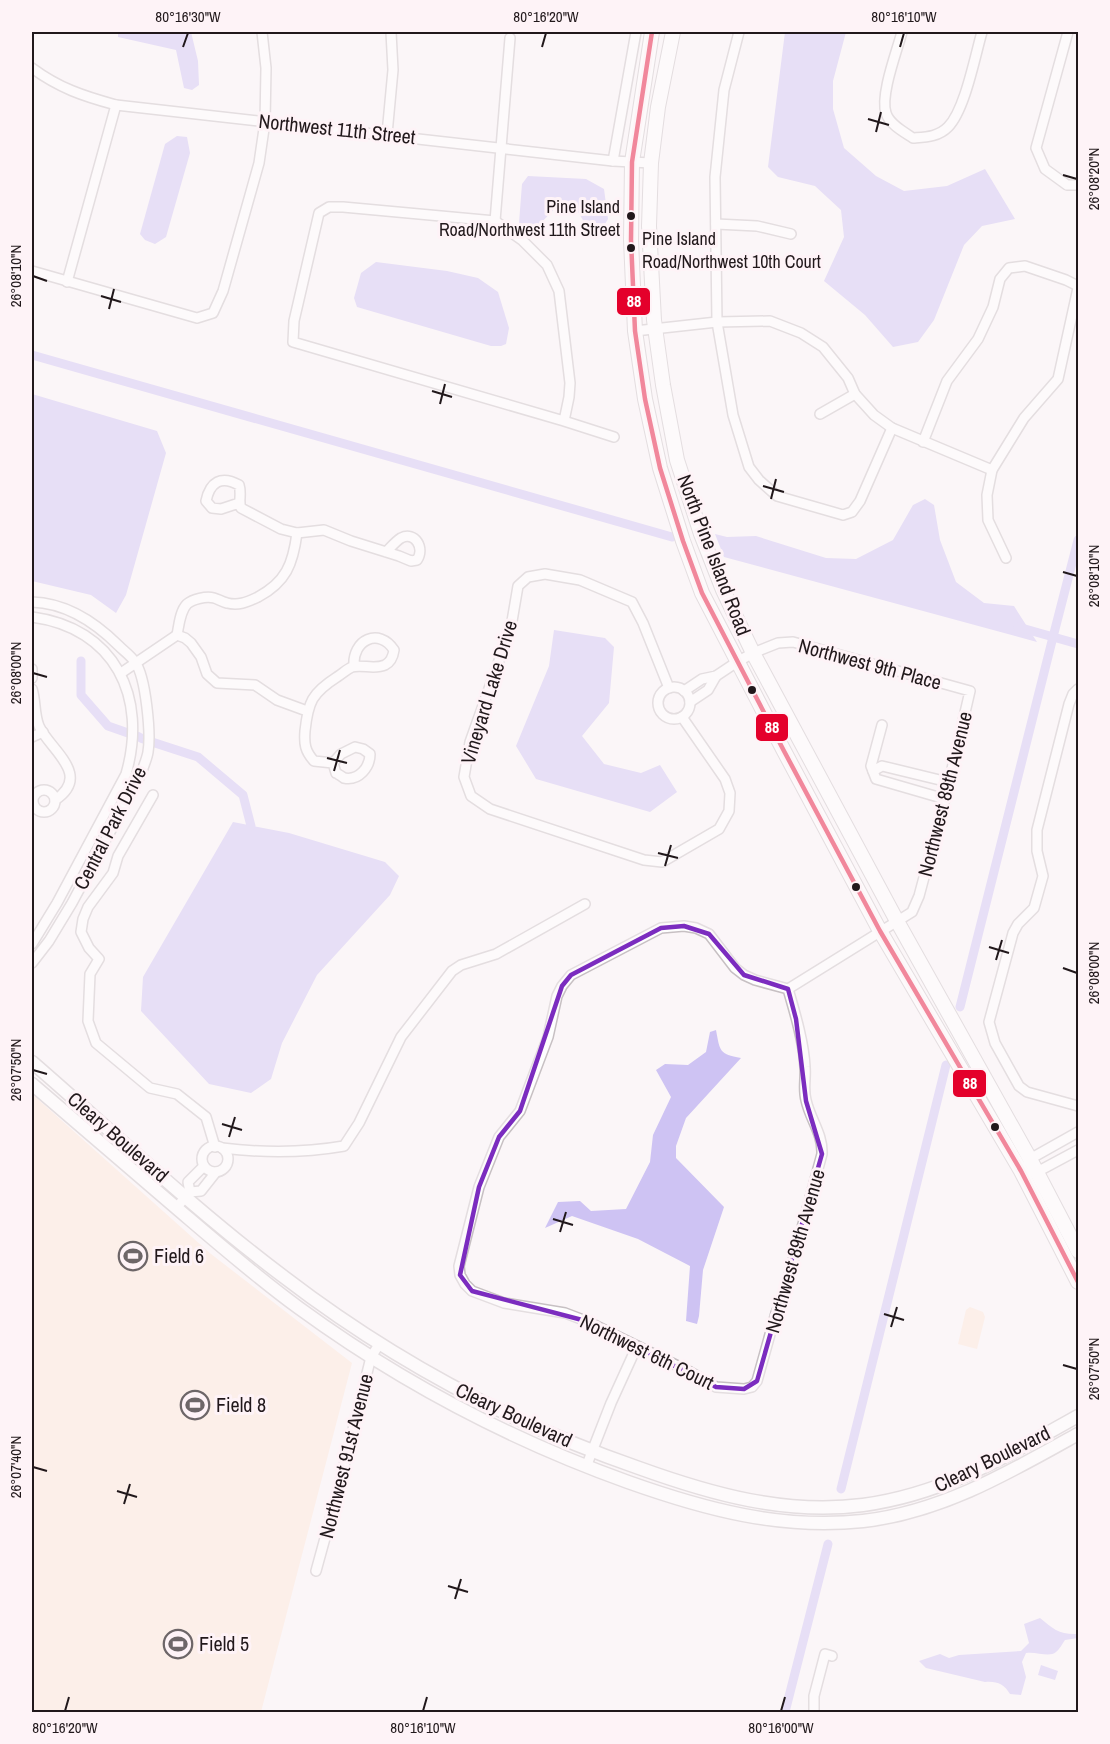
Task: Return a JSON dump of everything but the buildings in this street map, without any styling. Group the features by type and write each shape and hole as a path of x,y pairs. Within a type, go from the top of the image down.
{"main road":[{"name":"North Pine Island Road","path":"652,32 632,162 631,240 635,331 645,399 660,468 683,541 702,593 880,931 1021,1171 1078,1282"},
{"name":"North Pine Island Road","path":"673,32 658,108 651,163 649,226 655,328 663,385 677,460 701,534 723,590 753,653 1078,1251"}],"street":[{"path":"32,271 197,318 213,313 223,291 259,163 265,122 266,68 262,32"},
{"path":"387,134 393,70 391,32"},
{"path":"613,161 636,32"},
{"path":"739,32 724,90 715,177 717,322 733,415 749,467 759,480 777,495 843,515 852,512 860,501 892,428"},
{"path":"902,32 884,96 886,115 897,128 913,138 934,136 948,127 961,107 982,32"},
{"path":"1068,32 1036,148 1045,169 1067,185 1078,185"},
{"path":"495,221 510,38"},
{"name":"Northwest 11th Street","path":"32,68 46,78 84,97 116,105 613,161 651,163"},
{"path":"67,282 116,105"},
{"path":"564,421 570,382 559,291 547,265 522,240 495,221 329,207 319,213 294,321 293,342 614,437"},
{"path":"716,224 757,226 791,234"},
{"path":"923,442 947,381 978,339 993,307 1000,279 1010,268 1025,266 1066,280 1078,287 1058,379 1024,418 992,470 987,495 988,520 1006,558"},
{"path":"635,331 717,322 770,321 801,333 824,347 849,378 855,394 874,415 892,428 992,470"},
{"path":"820,414 855,394"},
{"path":"239,503 242,508 281,530 297,533 324,530 351,542 386,552"},
{"path":"121,673 177,635 182,612 188,604 195,600 204,597 226,603 243,604 272,589 290,565 297,533"},
{"name":"Vineyard Lake Drive","path":"669,688 643,622 632,602 580,580 545,574 528,577 518,586 511,627 470,742 464,777 471,796 490,809 644,860 662,862 719,829 729,811 730,793 725,778 682,717"},
{"name":"Central Park Drive","path":"32,602 44,602 73,611 104,631 136,663 144,689 148,718 148,752 141,774 72,903 49,941 32,963"},
{"name":"Central Park Drive","path":"32,617 62,623 75,629 102,649 121,673 128,693 133,721 132,753 126,774 57,903 32,944"},
{"path":"177,635 191,643 201,657 207,674 218,683 255,685 277,700 307,711"},
{"path":"333,764 314,761 307,753 305,741 307,711 313,697 324,686 354,666 371,668 390,662 394,650 384,641 376,638 368,639 355,653 354,666"},
{"name":"Northwest 9th Place","path":"716,676 753,653 778,643 793,642 970,691"},
{"path":"32,669 32,678"},
{"path":"684,691 702,680 716,676"},
{"path":"690,702 708,690 716,676"},
{"path":"674,687 684,691 690,702 689,710 682,717 672,719 663,714 660,710 661,695 674,687"},
{"path":"32,689 39,727 65,760 69,771 66,790 55,800"},
{"path":"1078,689 1069,704 1037,830 1037,851 1043,876 1034,908 1018,924 1013,933 989,1026 995,1043 1019,1086 1027,1092 1078,1106"},
{"name":"Northwest 89th Avenue","path":"752,1387 757,1381 776,1313 784,1294 822,1154 821,1138 806,1101 804,1085 806,1068 788,989 912,912 919,896 945,799 970,691"},
{"path":"882,725 870,766 876,779 945,799"},
{"path":"32,737 43,732"},
{"path":"873,771 882,766 948,782"},
{"path":"153,795 118,856 113,873 88,907 83,919 81,932 89,948 99,959 90,974 88,1021 96,1043 150,1088 177,1094 206,1117 218,1148 227,1154 228,1163"},
{"path":"246,1151 228,1163 223,1170 216,1172 204,1166 202,1158 205,1151 218,1148 246,1151 313,1151 344,1146 359,1123 400,1037 452,971 461,965 496,954 585,904"},
{"name":"Northwest 6th Court","path":"752,1387 735,1389 717,1387 586,1321 565,1313 504,1303 472,1291 460,1275 459,1266 479,1187 499,1137 520,1111 548,1037 557,996 571,975 661,928 684,926 709,934 735,968 744,975 788,989"},
{"name":"Cleary Boulevard","path":"32,1062 284,1277 332,1312 427,1372 474,1398 593,1452 684,1484 742,1500 781,1506 832,1508 892,1500 950,1483 977,1471 1078,1416"},
{"name":"Cleary Boulevard","path":"32,1084 228,1253 276,1291 371,1357 462,1409 514,1435 586,1467 656,1492 744,1516 803,1524 865,1521 925,1509 954,1499 995,1480 1078,1434"},
{"path":"1021,1171 1030,1159 1078,1132"},
{"path":"1021,1171 1037,1172 1078,1150"},
{"path":"188,1194 188,1182 204,1166"},
{"path":"176,1208 188,1194 201,1191 216,1172"},
{"name":"Northwest 91st Avenue","path":"316,1571 371,1357 380,1343"},
{"path":"586,1467 611,1403 637,1346"},
{"path":"814,1713 814,1696 825,1654 832,1656"}],"highlighted area":[{"path":"684,926 709,934 744,975 788,989 796,1019 806,1101 822,1154 757,1381 744,1389 716,1387 586,1321 472,1291 460,1275 479,1187 499,1137 520,1111 562,986 571,975 661,928"}],"shaded area":[{"path":"118,32 191,32 198,61 199,85 192,90 184,88 176,50 118,37"},
{"path":"785,32 846,32 833,81 833,109 844,148 876,176 904,191 947,186 985,169 1015,219 982,226 964,245 934,320 918,342 893,347 865,315 824,281 844,237 841,210 815,186 778,177 768,167"},
{"path":"177,136 187,137 190,153 166,237 155,244 145,240 140,234 165,144"},
{"path":"528,176 586,179 604,189 608,219 605,224 587,227 574,205 561,202 538,226 529,228 519,223 522,184"},
{"path":"376,262 447,271 478,278 498,292 509,328 506,344 491,346 357,307 354,298 361,273"},
{"path":"32,394 157,431 166,453 126,595 116,613 91,595 32,581"},
{"path":"925,499 934,505 940,540 956,582 984,603 1014,606 1037,642 724,557 715,534 727,537 756,536 826,558 856,559 893,540 913,505"},
{"path":"554,630 605,638 614,647 609,703 582,736 604,764 641,773 660,765 677,792 650,812 536,779 516,746 549,666"},
{"path":"233,822 289,833 385,862 399,876 390,895 317,975 282,1043 271,1079 251,1093 209,1084 141,1011 143,977"},
{"path":"716,1030 718,1043 724,1053 741,1058 686,1118 676,1146 676,1158 724,1207 703,1270 697,1324 686,1321 690,1266 638,1239 572,1216 545,1228 558,1202 580,1201 591,1211 626,1209 650,1162 653,1135 671,1097 656,1070 665,1064 688,1065 706,1052 710,1032"},
{"path":"32,1094 211,1254 352,1363 261,1712 32,1712"},
{"path":"970,1307 983,1312 985,1317 977,1349 958,1344 966,1310"},
{"path":"1040,1618 1057,1630 1078,1634 1078,1638 1065,1640 1053,1654 1026,1653 1022,1662 1026,1677 1021,1695 1010,1694 997,1683 926,1668 919,1661 940,1654 949,1658 959,1655 1021,1651 1029,1643 1024,1624"},
{"path":"1041,1665 1058,1671 1055,1680 1038,1675"}],"waterway":[{"path":"32,355 672,537"},
{"path":"960,1007 1078,540"},
{"path":"1018,627 1078,644"},
{"path":"81,661 81,695 108,726 128,733"},
{"path":"137,736 143,739"},
{"path":"152,742 198,757 243,795 251,826"},
{"path":"841,1489 946,1065"},
{"path":"785,1712 828,1544"}],"transit line":[{"name":"88","path":"652,32 632,162 631,240 635,331 645,399 660,468 683,541 702,593 784,751 880,931 1021,1171 1078,1282"}],"place":[{"name":"Pine Island Road/Northwest 11th Street","path":"631,216"},
{"name":"Pine Island Road/Northwest 10th Court","path":"631,248"},
{"name":"Field 6","path":"133,1256"},
{"name":"Field 8","path":"195,1405"},
{"name":"Field 5","path":"178,1644"}]}
